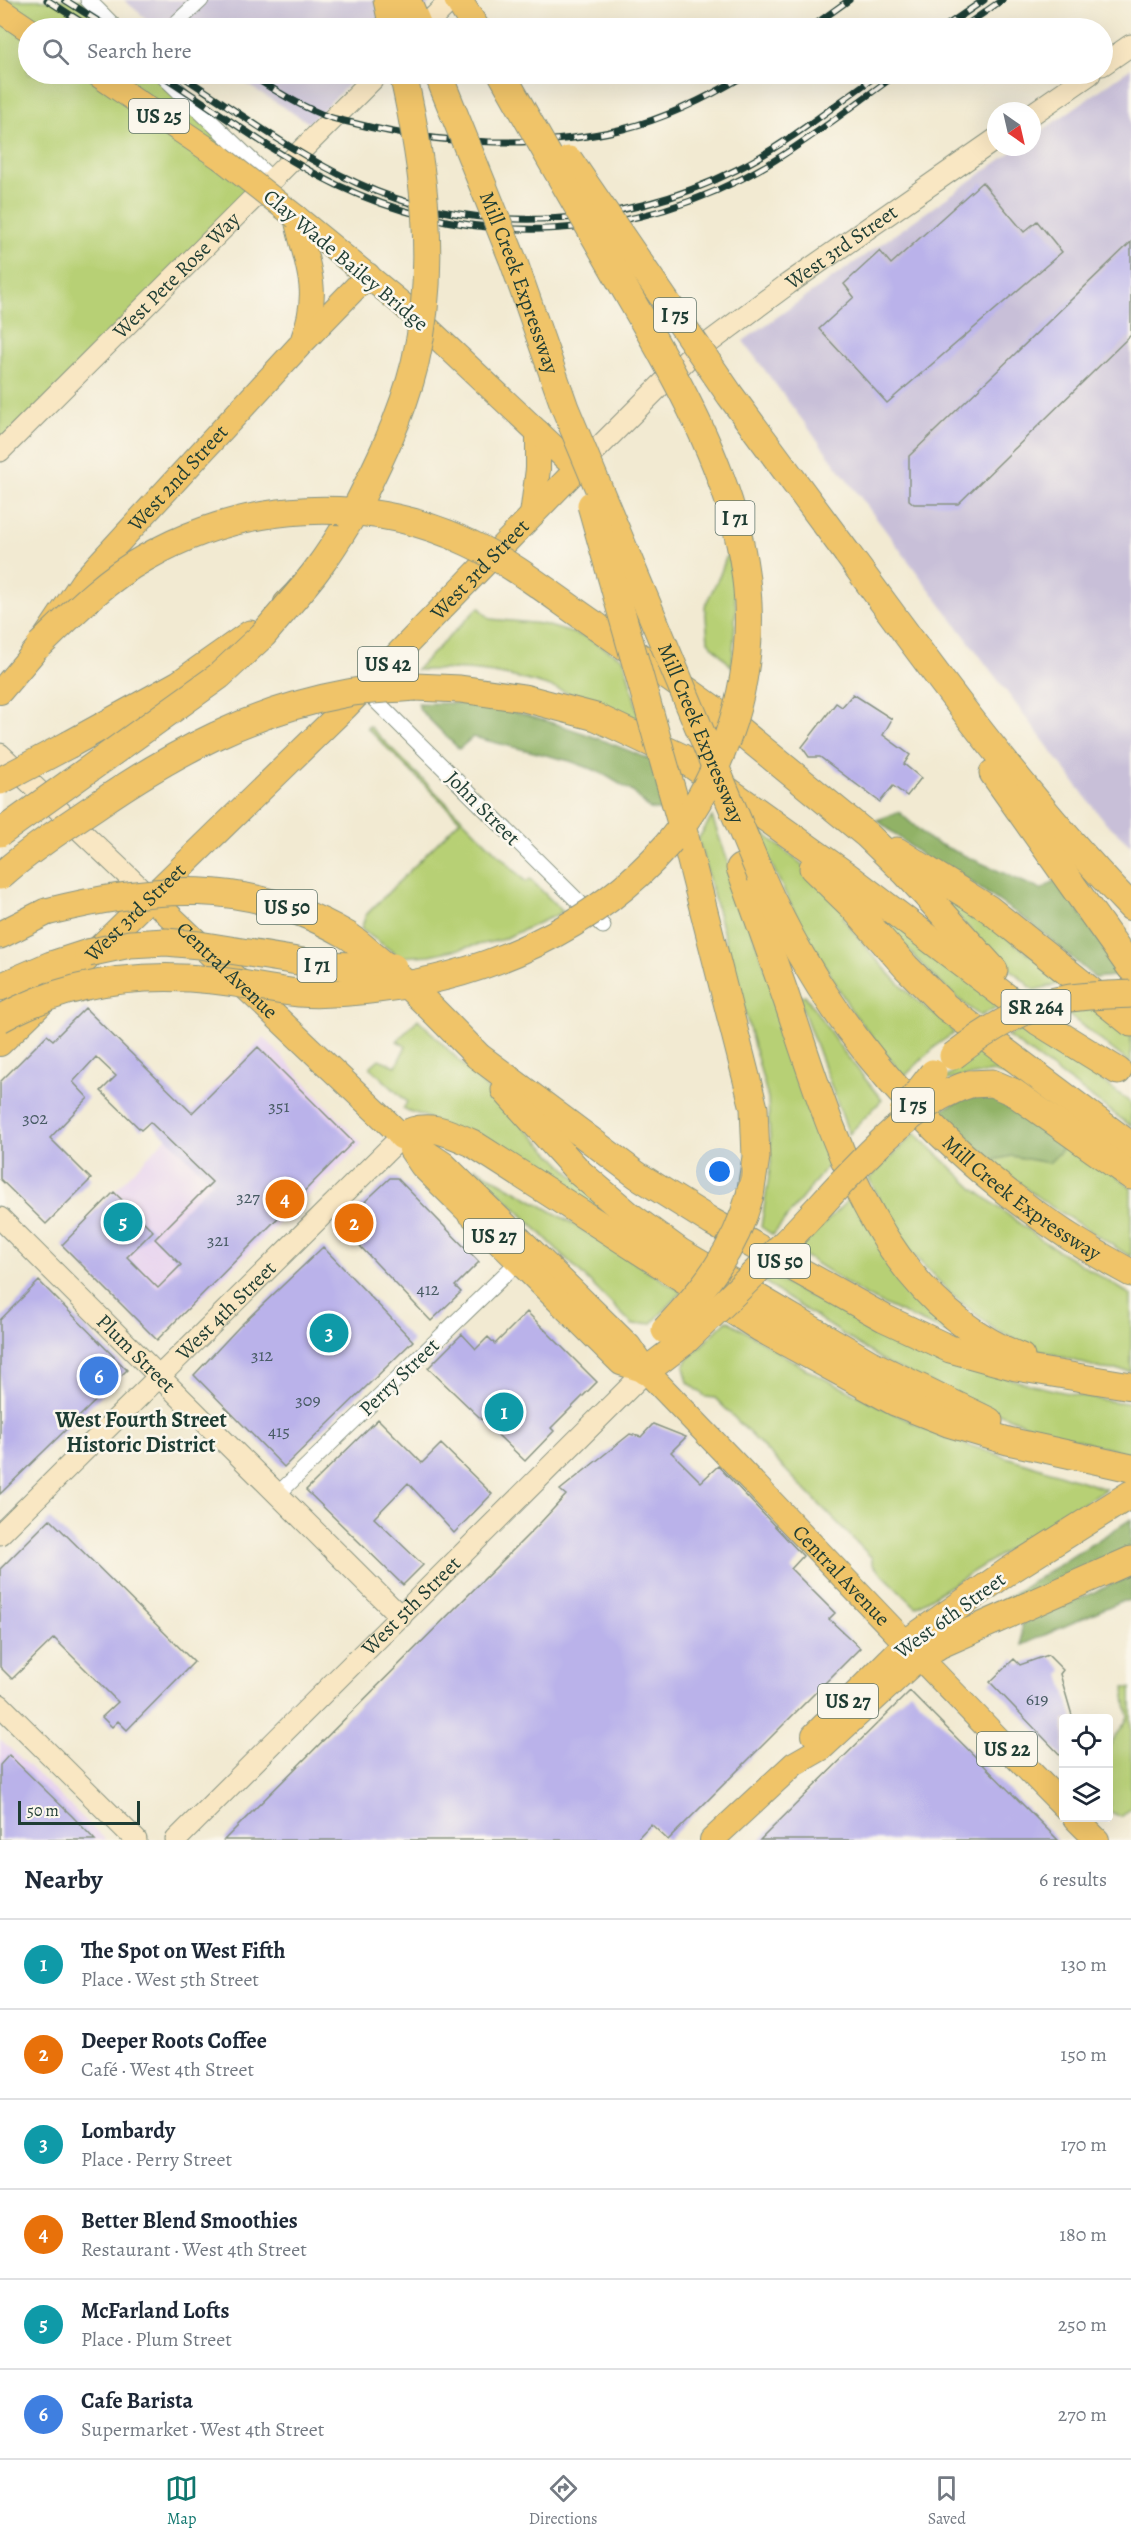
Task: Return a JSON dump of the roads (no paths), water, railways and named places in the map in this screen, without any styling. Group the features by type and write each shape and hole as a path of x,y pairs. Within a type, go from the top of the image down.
{"highway":[{"path":"387,0 391,18"},
{"path":"408,0 416,18"},
{"path":"0,833 219,676 263,635 303,588 351,518 375,471 395,424 415,364 425,312 427,239 425,195 418,142 405,84"},
{"name":"Mill Creek Expressway","path":"442,84 513,260 565,408 703,738 751,872 808,971 844,1024 922,1116 982,1174 1061,1232 1131,1273"},
{"name":"I 71","path":"0,987 88,952 130,944 199,945 322,966 371,968 434,966 461,962 545,939 592,911 626,887 658,855 692,812 718,761 741,700 747,664 749,610 745,564 735,518 701,428 663,356 507,84"},
{"name":"I 75","path":"515,84 730,395 906,634 1083,857 1131,907"},
{"path":"565,408 602,549 686,841 752,1096 757,1144 750,1195 740,1228 721,1265 698,1294 675,1336 654,1344 646,1371"},
{"path":"40,645 115,577 154,553 228,522 306,510 383,514 441,530 495,557 712,708 867,835 905,872 997,973 1044,1017 1125,1076"},
{"path":"0,781 179,684 255,631 303,588"},
{"path":"906,634 998,780 1131,968"},
{"path":"0,876 133,781 196,743 232,727 306,702 339,695 416,687 493,692 596,717 681,757 846,875 1039,1023 1125,1076"},
{"path":"753,808 851,905 946,1007 1131,1146"},
{"path":"867,835 905,855 989,909 1131,1023"},
{"path":"751,872 804,1053 832,1126 867,1208 900,1260 930,1295 984,1338 1040,1364 1126,1385"},
{"name":"US 50","path":"0,935 46,912 107,896 175,890 232,893 287,907 348,936 425,1001 478,1056 637,1175 712,1222 884,1318 950,1349 1016,1367 1126,1385"},
{"path":"0,1019 45,998 110,980 186,978 321,993 421,983 484,963 545,939"},
{"name":"SR 264","path":"675,1336 785,1243 868,1155 943,1064 988,1031 1040,1005 1070,998 1131,994"},
{"path":"478,1056 580,1173 629,1215 680,1252 869,1363 997,1424 1073,1455"},
{"path":"868,1155 925,1106 951,1090 970,1084 992,1083 1013,1092 1131,1176"},
{"path":"402,1136 414,1130 433,1128 471,1143 760,1328 895,1402 948,1423 1008,1441 1131,1468"},
{"name":"West 6th Street","path":"913,1650 1007,1572 1131,1494"},
{"path":"913,1650 939,1645 1131,1560"}],"main road":[{"path":"0,10 18,22"},
{"name":"Clay Wade Bailey Bridge","path":"112,84 221,158 368,275 504,398 577,469"},
{"path":"296,216 310,269 314,300 301,344"},
{"name":"West 2nd Street","path":"0,692 40,645 83,581 301,344 368,275"},
{"path":"532,515 538,469 538,432"},
{"name":"West 3rd Street","path":"0,1044 364,689 577,469"},
{"name":"Central Avenue","path":"151,898 402,1136 444,1164 629,1346 646,1371 1059,1801"},
{"name":"Central Avenue","path":"402,1136 422,1166 621,1363 646,1371"},
{"name":"West 6th Street","path":"712,1840 794,1764 822,1748 913,1650"},
{"path":"1079,1822 1097,1840"}],"street":[{"path":"88,0 106,18"},
{"path":"182,18 201,0"},
{"path":"432,18 451,0"},
{"path":"1113,57 1131,45"},
{"path":"171,84 270,178"},
{"name":"West Pete Rose Way","path":"0,451 270,178 368,84"},
{"path":"1041,108 1076,84"},
{"name":"West 3rd Street","path":"577,469 687,359 788,284 987,145"},
{"name":"John Street","path":"364,689 603,926"},
{"name":"Central Avenue","path":"0,754 151,898"},
{"name":"West 4th Street","path":"0,1534 402,1136"},
{"name":"Plum Street","path":"0,1218 279,1493 401,1617"},
{"name":"Perry Street","path":"279,1493 519,1261"},
{"name":"West 5th Street","path":"176,1840 646,1371"},
{"path":"0,1705 136,1840"}],"railway":[{"path":"47,0 75,18"},
{"path":"65,0 93,18"},
{"path":"824,18 849,0"},
{"path":"958,18 984,0"},
{"path":"976,18 1002,0"},
{"path":"175,84 314,173 337,185 390,206 445,221 500,228 555,229 609,223 663,210 716,191 784,155 883,84"},
{"path":"194,84 288,146 334,172 403,201 450,212 499,218 548,219 597,214 645,204 692,189 755,160 865,84"},
{"path":"265,84 294,101 334,119 421,136 489,142 558,140 623,129 687,106 730,84"}],"place":[{"name":"Better Blend Smoothies","path":"285,1199"},
{"name":"McFarland Lofts","path":"123,1222"},
{"name":"Deeper Roots Coffee","path":"354,1223"},
{"name":"Lombardy","path":"329,1333"},
{"name":"Cafe Barista","path":"99,1376"},
{"name":"The Spot on West Fifth","path":"504,1412"}],"district":[{"name":"West Fourth Street Historic District","path":"141,1432"}]}
